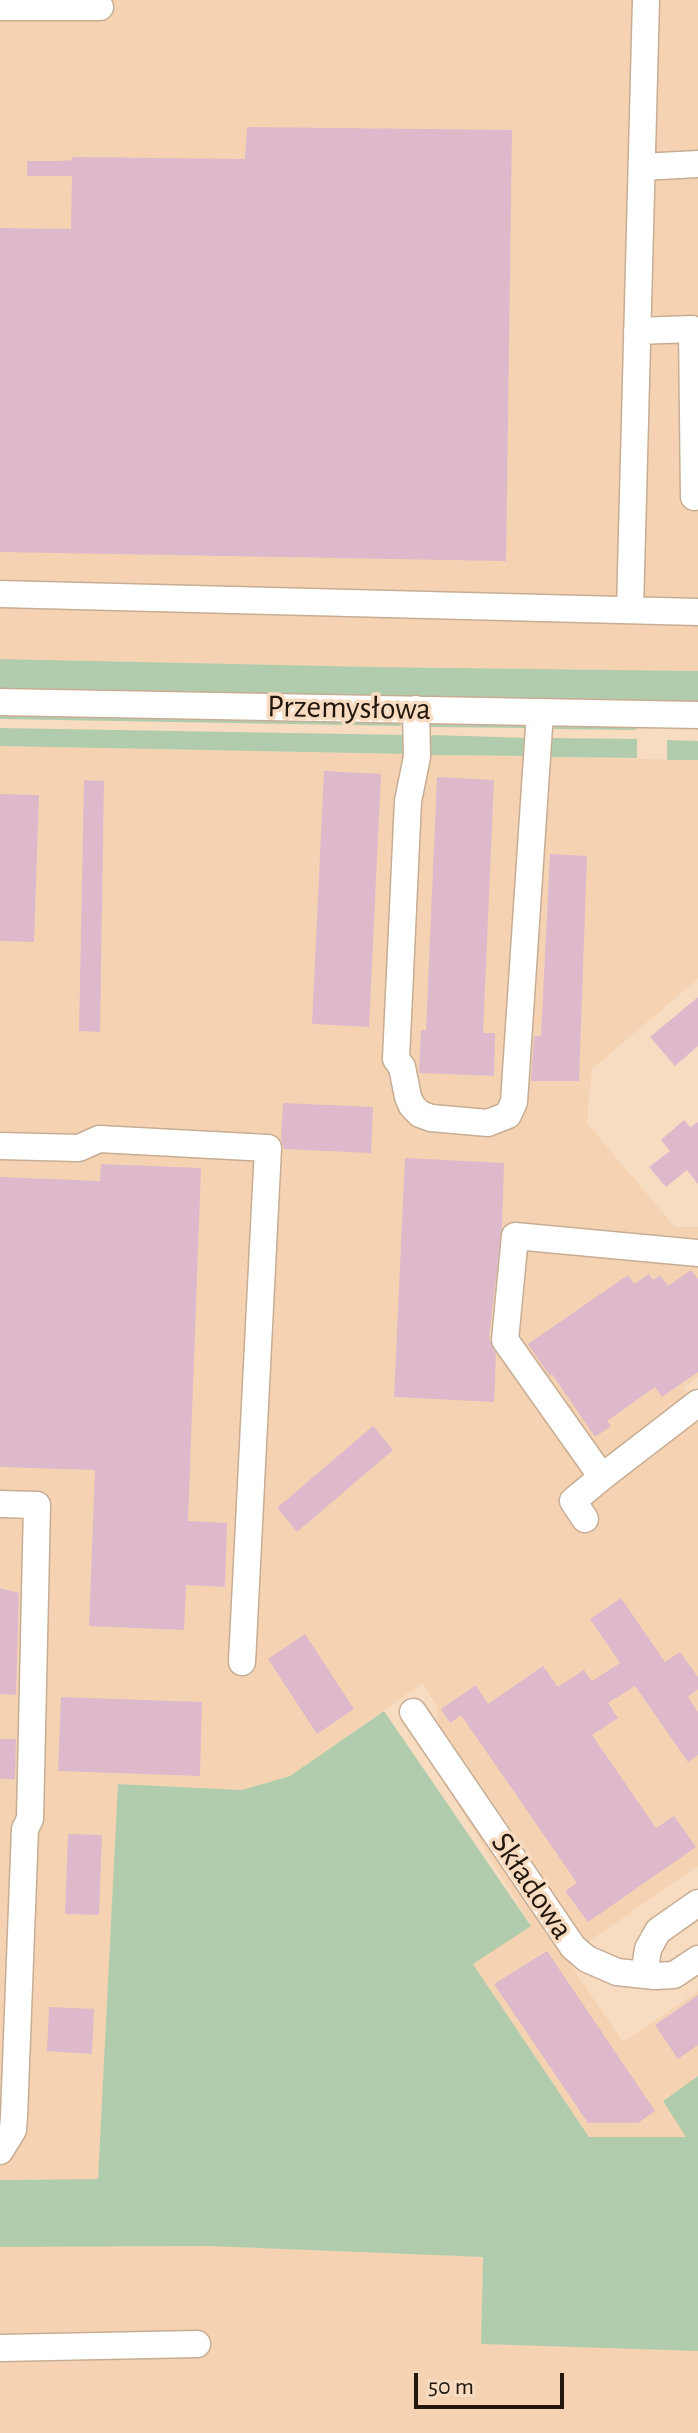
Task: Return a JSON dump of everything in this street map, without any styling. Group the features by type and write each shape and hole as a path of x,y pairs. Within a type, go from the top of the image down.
{"street":[{"path":"630,610 646,0"},
{"path":"0,7 100,7"},
{"path":"642,167 698,164"},
{"path":"637,331 692,329 694,497"},
{"path":"0,594 698,612"},
{"name":"Przemysłowa","path":"0,702 698,715"},
{"path":"416,709 417,757 408,801 396,1059 402,1067 408,1097 420,1114 431,1118 488,1123 508,1115 514,1102 540,712"},
{"path":"0,1146 79,1148 99,1139 268,1148 242,1662"},
{"path":"602,1477 505,1340 515,1236 698,1253"},
{"path":"585,1519 573,1501 698,1403"},
{"path":"0,1504 37,1505 30,1819 25,1829 14,2116 13,2130 0,2151"},
{"name":"Składowa","path":"413,1712 573,1947 587,1959 617,1972 644,1975 674,1975 698,1959"},
{"path":"644,1975 648,1949 658,1931 698,1903"},
{"path":"0,2348 197,2344"}],"shaded area":[{"path":"0,0 698,0 698,671 0,659"},
{"path":"0,746 698,760 698,979 592,1069 587,1123 675,1227 698,1227 698,1377 683,1388 698,1405 698,1866 588,1942 436,1719 437,1707 423,1683 290,1776 242,1790 119,1784 98,2179 0,2180"},
{"path":"421,1744 623,2042 698,1991 698,2076 663,2101 687,2137 589,2137 473,1964 531,1925"},
{"path":"208,2246 483,2257 481,2344 698,2351 698,2433 0,2433 0,2247"}],"green space":[{"path":"0,659 698,671 698,703 0,690"},
{"path":"0,713 395,721 402,726 0,719"},
{"path":"435,721 521,723 526,728 429,727"},
{"path":"557,725 634,726 636,730 553,729"},
{"path":"0,728 406,735 406,754 0,746"},
{"path":"432,735 529,738 528,756 429,755"},
{"path":"548,738 637,739 637,758 548,757"},
{"path":"667,740 698,741 698,760 667,760"},
{"path":"384,1711 531,1926 473,1964 589,2137 686,2137 663,2101 698,2076 698,2351 481,2344 483,2257 208,2246 0,2247 0,2180 98,2179 118,1784 242,1790 290,1776"}],"building":[{"path":"247,127 512,130 506,561 0,552 0,228 71,229 72,176 27,176 27,161 72,160 72,157 245,159"},
{"path":"324,771 381,774 369,1027 312,1024"},
{"path":"437,777 494,780 483,1033 495,1033 494,1076 420,1073 419,1070 421,1030 426,1030"},
{"path":"84,780 104,781 100,1032 79,1031"},
{"path":"0,794 39,795 34,942 0,941"},
{"path":"550,854 587,856 579,1081 531,1081 534,1036 541,1036"},
{"path":"698,997 698,1046 675,1066 650,1037"},
{"path":"283,1103 373,1107 371,1153 284,1149 281,1140"},
{"path":"684,1120 690,1127 698,1122 698,1184 687,1170 666,1187 649,1167 670,1151 661,1140"},
{"path":"405,1158 504,1163 502,1227 489,1338 496,1355 494,1402 394,1397"},
{"path":"101,1164 201,1168 188,1521 227,1523 225,1587 186,1585 184,1630 89,1626 95,1470 0,1467 0,1177 100,1181"},
{"path":"691,1270 698,1279 698,1372 662,1397 655,1387 607,1421 611,1426 595,1437 528,1344 628,1275 634,1284 649,1274 653,1280 660,1275 668,1286"},
{"path":"373,1426 393,1450 297,1532 277,1508"},
{"path":"0,1588 19,1593 16,1695 0,1694"},
{"path":"621,1598 665,1662 680,1652 698,1677 698,1689 688,1697 698,1712 698,1755 688,1762 635,1686 608,1703 618,1718 592,1735 656,1828 674,1816 696,1847 588,1922 565,1891 577,1883 461,1715 450,1723 441,1709 476,1685 488,1704 543,1666 558,1687 584,1670 592,1681 620,1663 590,1619"},
{"path":"305,1634 354,1709 317,1734 268,1659"},
{"path":"61,1697 202,1702 200,1776 58,1771"},
{"path":"0,1739 16,1739 15,1779 0,1779"},
{"path":"68,1834 102,1835 99,1915 65,1914"},
{"path":"547,1951 655,2111 638,2123 588,2123 494,1984"},
{"path":"698,1995 698,2045 678,2059 655,2025"},
{"path":"49,2007 94,2009 92,2054 47,2051"}]}
